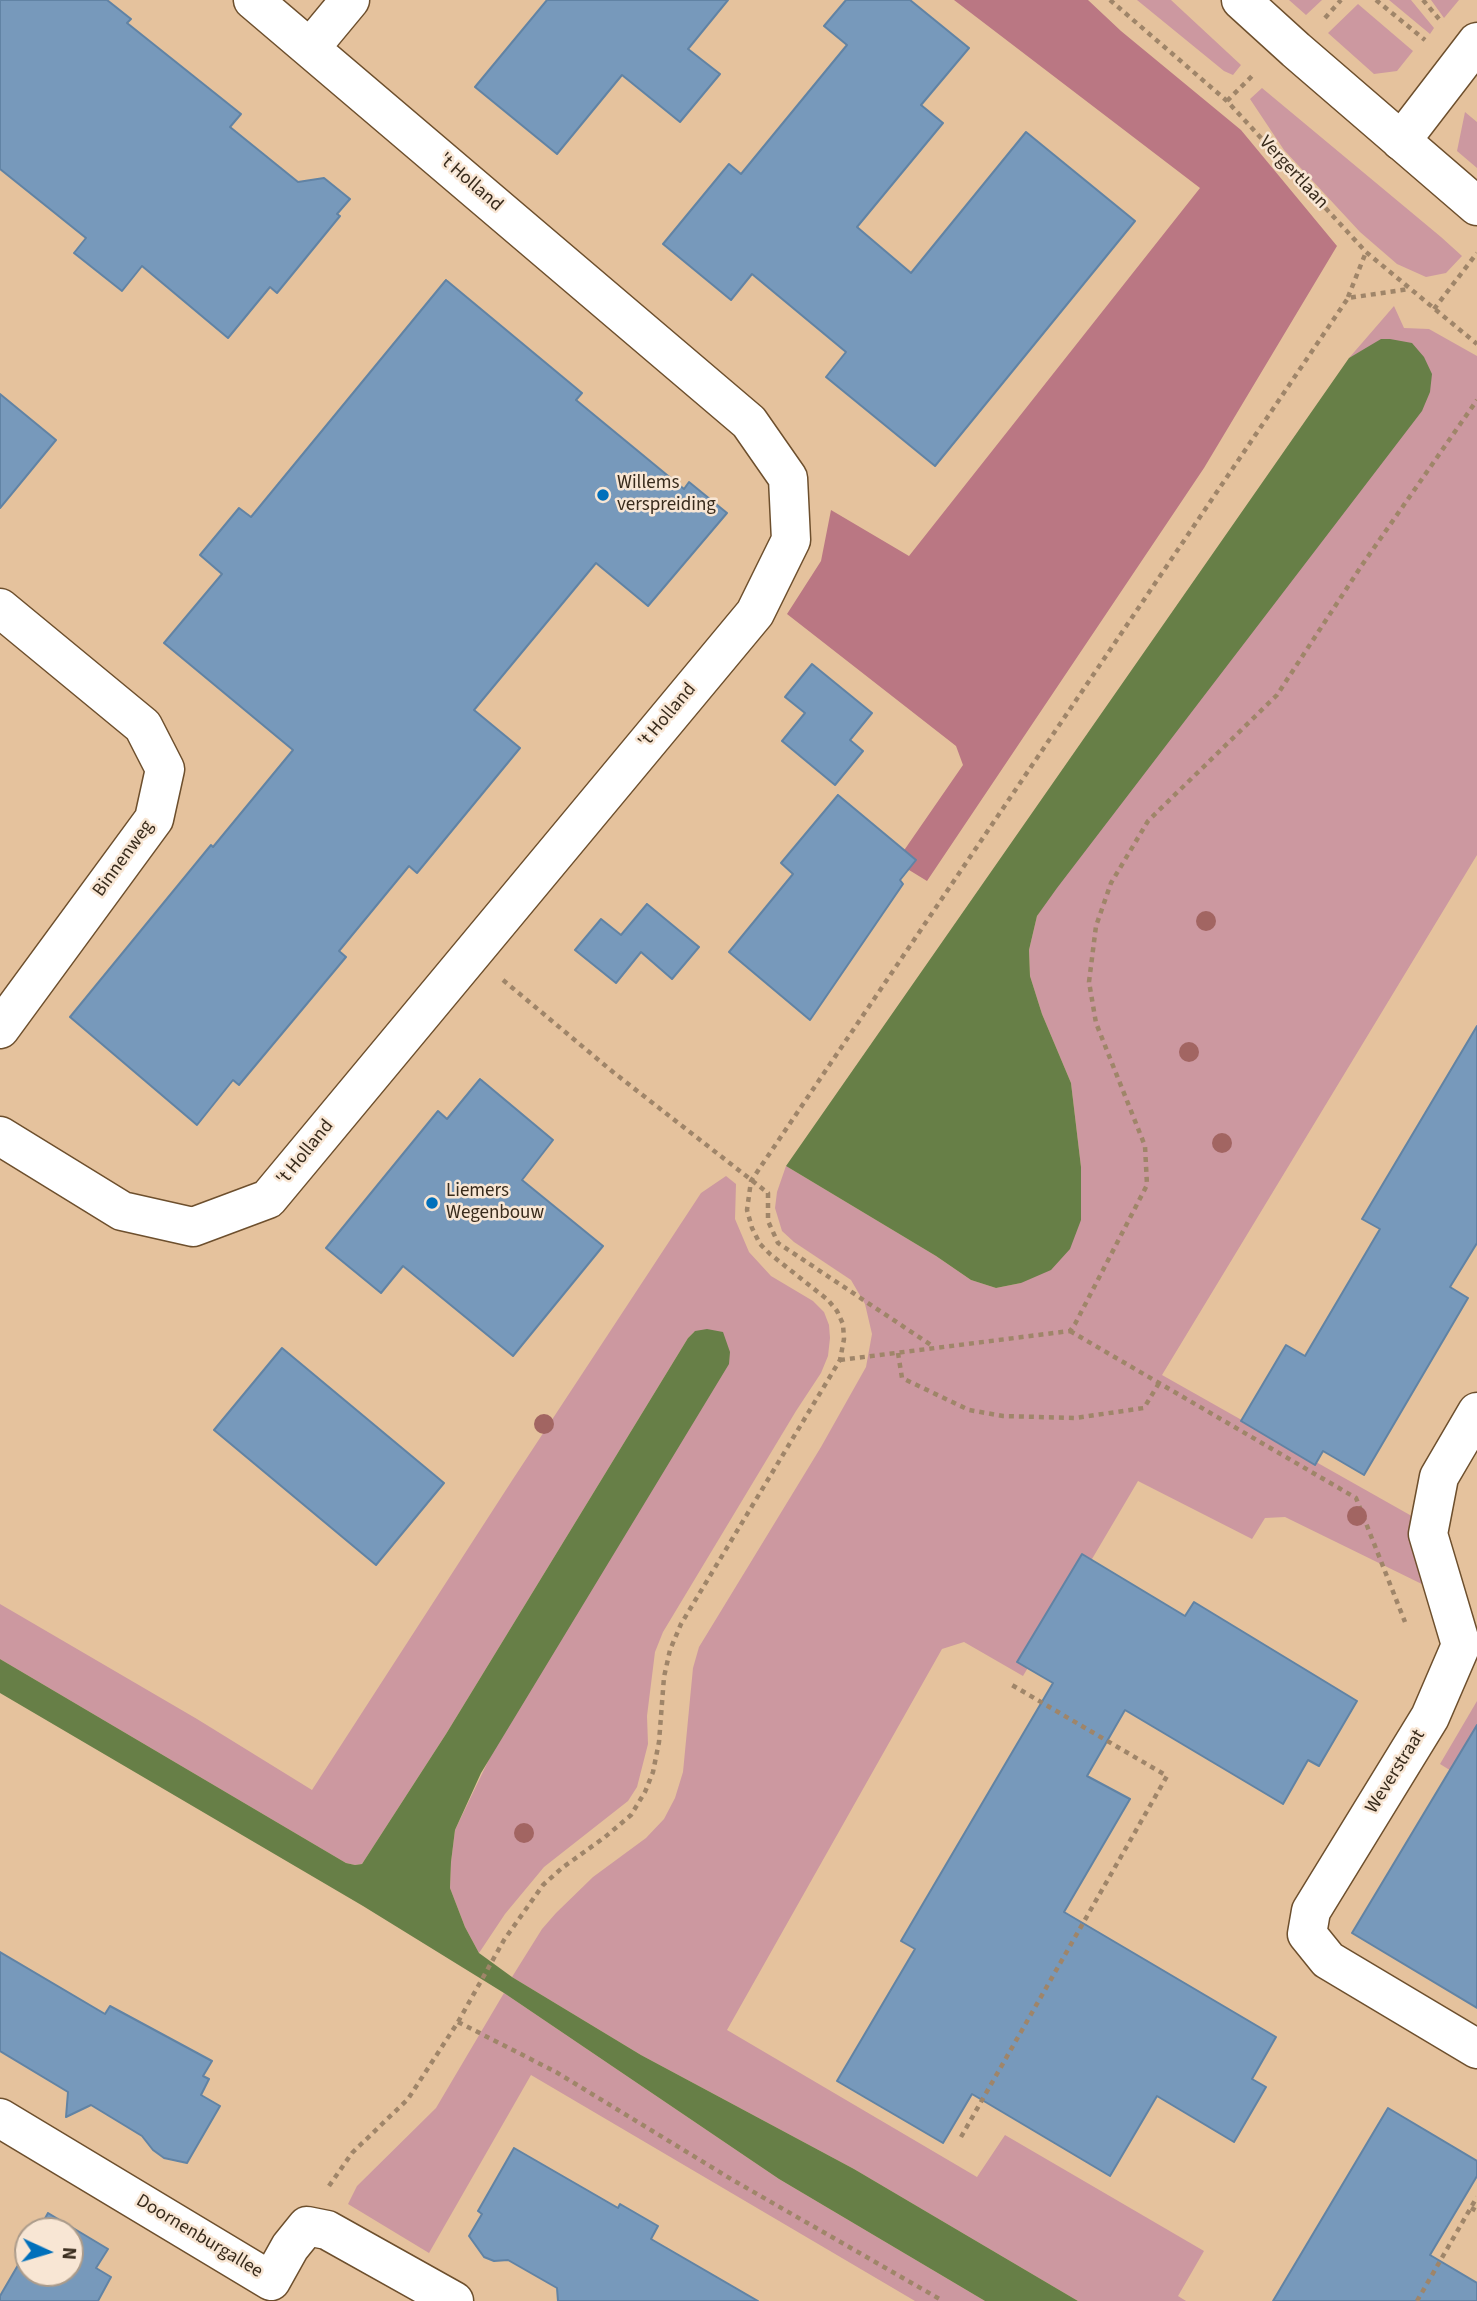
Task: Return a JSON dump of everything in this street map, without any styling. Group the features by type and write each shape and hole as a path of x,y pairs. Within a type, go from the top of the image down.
{"street":[{"name":"'t Holland","path":"0,1136 122,1211 193,1227 268,1199 755,612 791,540 788,478 749,422 253,0"},
{"path":"311,47 349,0"},
{"path":"1241,0 1477,206"},
{"path":"1401,141 1477,42"},
{"name":"Binnenweg","path":"0,608 144,726 165,769 154,819 0,1029"},
{"name":"Weverstraat","path":"1477,1412 1439,1477 1428,1534 1461,1645 1430,1717 1311,1911 1307,1934 1328,1961 1477,2049"},
{"name":"Doornenburgallee","path":"0,2118 266,2291 290,2247 307,2226"},
{"path":"307,2226 327,2230 454,2301"}],"path":[{"name":"Vergertlaan","path":"1110,0 1227,101 1366,252 1477,344"},
{"path":"307,2226 352,2153 408,2099 458,2022 504,1940 543,1885 631,1815 653,1772 659,1742 664,1676 670,1650 681,1624 840,1360 844,1339 843,1324 837,1311 828,1300 770,1254 752,1228 747,1210 751,1181 1348,298 1366,252"},
{"path":"1434,309 1477,253"},
{"path":"1348,298 1409,289"},
{"path":"1070,1331 1147,1185 1145,1146 1096,1023 1089,982 1096,926 1111,883 1148,821 1277,695 1362,565 1477,400"},
{"path":"471,953 613,1072 768,1193 768,1221 778,1243 936,1348"},
{"path":"840,1360 1070,1331 1356,1498 1409,1632 1455,1661"},
{"path":"898,1353 902,1378 970,1410 1003,1416 1075,1418 1144,1408 1159,1383"},
{"path":"961,2137 1167,1776 1012,1685"},
{"path":"458,2022 556,2072 731,2179 943,2301"},
{"path":"1418,2301 1477,2197"},
{"path":"1471,2207 1477,2211"}],"shaded area":[{"path":"954,0 1088,0 1121,31 1241,130 1337,246 1204,468 927,881 896,862 963,765 956,746 787,614 821,561 831,510 909,556 1200,188"},
{"path":"1137,0 1171,0 1241,65 1233,75 1224,71"},
{"path":"1289,0 1322,0 1306,15"},
{"path":"1389,0 1411,0 1434,28 1430,34"},
{"path":"1431,0 1459,0 1444,18"},
{"path":"1358,4 1413,51 1397,71 1374,74 1328,33"},
{"path":"1262,88 1462,256 1446,273 1426,277 1397,264 1360,232 1284,150 1250,99"},
{"path":"1465,112 1477,122 1477,168 1457,151"},
{"path":"1394,306 1404,328 1429,329 1477,356 1477,855 1162,1375 1417,1519 1432,1589 1285,1517 1265,1518 1252,1539 1138,1481 1023,1676 964,1642 942,1649 727,2030 977,2177 1005,2135 1204,2251 1178,2296 1186,2301 1078,2301 854,2169 641,2055 512,1977 542,1929 556,1913 593,1877 646,1838 664,1819 675,1798 683,1772 693,1668 699,1647 821,1447 866,1367 872,1334 865,1304 851,1280 782,1231 775,1208 777,1192 786,1166 971,1280 996,1288 1021,1283 1081,1220 1081,1167 1071,1083 1042,1014 1030,976 1029,950 1037,916 1390,339 1349,358"},
{"path":"1381,339 1412,343 1424,357 1432,374 1430,392 1422,411 1037,916 1029,950 1030,976 1042,1014 1071,1083 1081,1167 1081,1220 1070,1249 1051,1270 1021,1283 996,1288 971,1280 786,1166 1349,358"},
{"path":"726,1176 736,1184 735,1219 749,1252 771,1276 813,1301 824,1312 829,1325 828,1356 821,1373 663,1632 655,1652 647,1716 648,1744 637,1787 628,1801 544,1867 505,1914 479,1953 465,1927 450,1888 455,1830 695,1331 688,1338 446,1734 362,1864 346,1863 0,1659 0,1604 312,1790 701,1193"},
{"path":"707,1329 723,1332 730,1352 729,1364 481,1773 455,1830 450,1888 465,1927 479,1953 512,1977 641,2055 854,2169 1078,2301 985,2301 779,2179 504,1993 363,1906 0,1693 0,1659 346,1863 362,1864 446,1734 688,1338 695,1331"},
{"path":"1477,1701 1477,1787 1440,1764"},
{"path":"504,1993 779,2179 985,2301 915,2301 531,2075 429,2253 348,2204 357,2186 436,2108"}],"building":[{"path":"0,0 107,0 131,19 127,23 241,114 230,127 298,182 324,178 350,199 337,214 340,216 277,293 270,287 228,338 142,266 122,291 74,253 86,238 0,169"},
{"path":"547,0 728,0 688,49 720,74 680,122 622,75 557,154 475,87"},
{"path":"846,0 910,0 969,48 921,105 943,123 857,227 911,273 1026,132 1135,221 935,466 826,377 846,352 752,274 731,300 663,244 729,164 741,174 847,45 824,26"},
{"path":"446,280 582,393 576,400 684,489 689,482 727,513 648,606 596,563 474,710 520,748 417,873 409,866 339,951 346,957 239,1085 233,1080 197,1125 70,1017 293,750 164,643 222,574 200,555 239,508 251,517"},
{"path":"0,394 56,440 0,508"},
{"path":"812,664 872,713 850,740 863,751 835,785 782,741 805,713 785,697"},
{"path":"838,795 916,860 900,880 903,884 810,1020 729,952 793,874 781,863"},
{"path":"647,904 699,947 672,979 641,952 616,983 575,950 601,919 621,935"},
{"path":"1477,1026 1477,1243 1450,1287 1468,1298 1364,1475 1323,1451 1315,1465 1241,1421 1286,1345 1305,1356 1380,1229 1362,1219"},
{"path":"480,1079 553,1140 522,1180 603,1246 513,1356 403,1266 381,1293 326,1248 438,1111 447,1119"},
{"path":"282,1348 444,1483 376,1565 214,1430"},
{"path":"1082,1554 1185,1616 1194,1602 1357,1701 1319,1766 1308,1760 1283,1804 1125,1710 1087,1776 1130,1799 1064,1912 1276,2037 1252,2079 1266,2087 1234,2142 1157,2096 1110,2176 972,2094 943,2143 837,2081 915,1949 901,1941 1053,1683 1017,1662"},
{"path":"1477,1725 1477,2008 1352,1933"},
{"path":"0,1952 105,2014 110,2006 212,2061 203,2076 209,2079 201,2095 220,2106 187,2163 164,2158 153,2150 142,2136 91,2105 66,2117 68,2092 0,2051"},
{"path":"1388,2108 1477,2161 1477,2176 1430,2255 1477,2283 1477,2301 1273,2301"},
{"path":"514,2148 618,2208 620,2204 658,2226 651,2239 758,2301 558,2301 557,2288 508,2260 494,2261 484,2257 469,2236 482,2214 478,2211"},
{"path":"84,2235 108,2249 96,2268 111,2277 98,2301 0,2301 0,2296 14,2272 14,2287 84,2287"}],"place":[{"name":"Willems verspreiding","path":"603,495"},
{"name":"Liemers Wegenbouw","path":"432,1203"}]}
